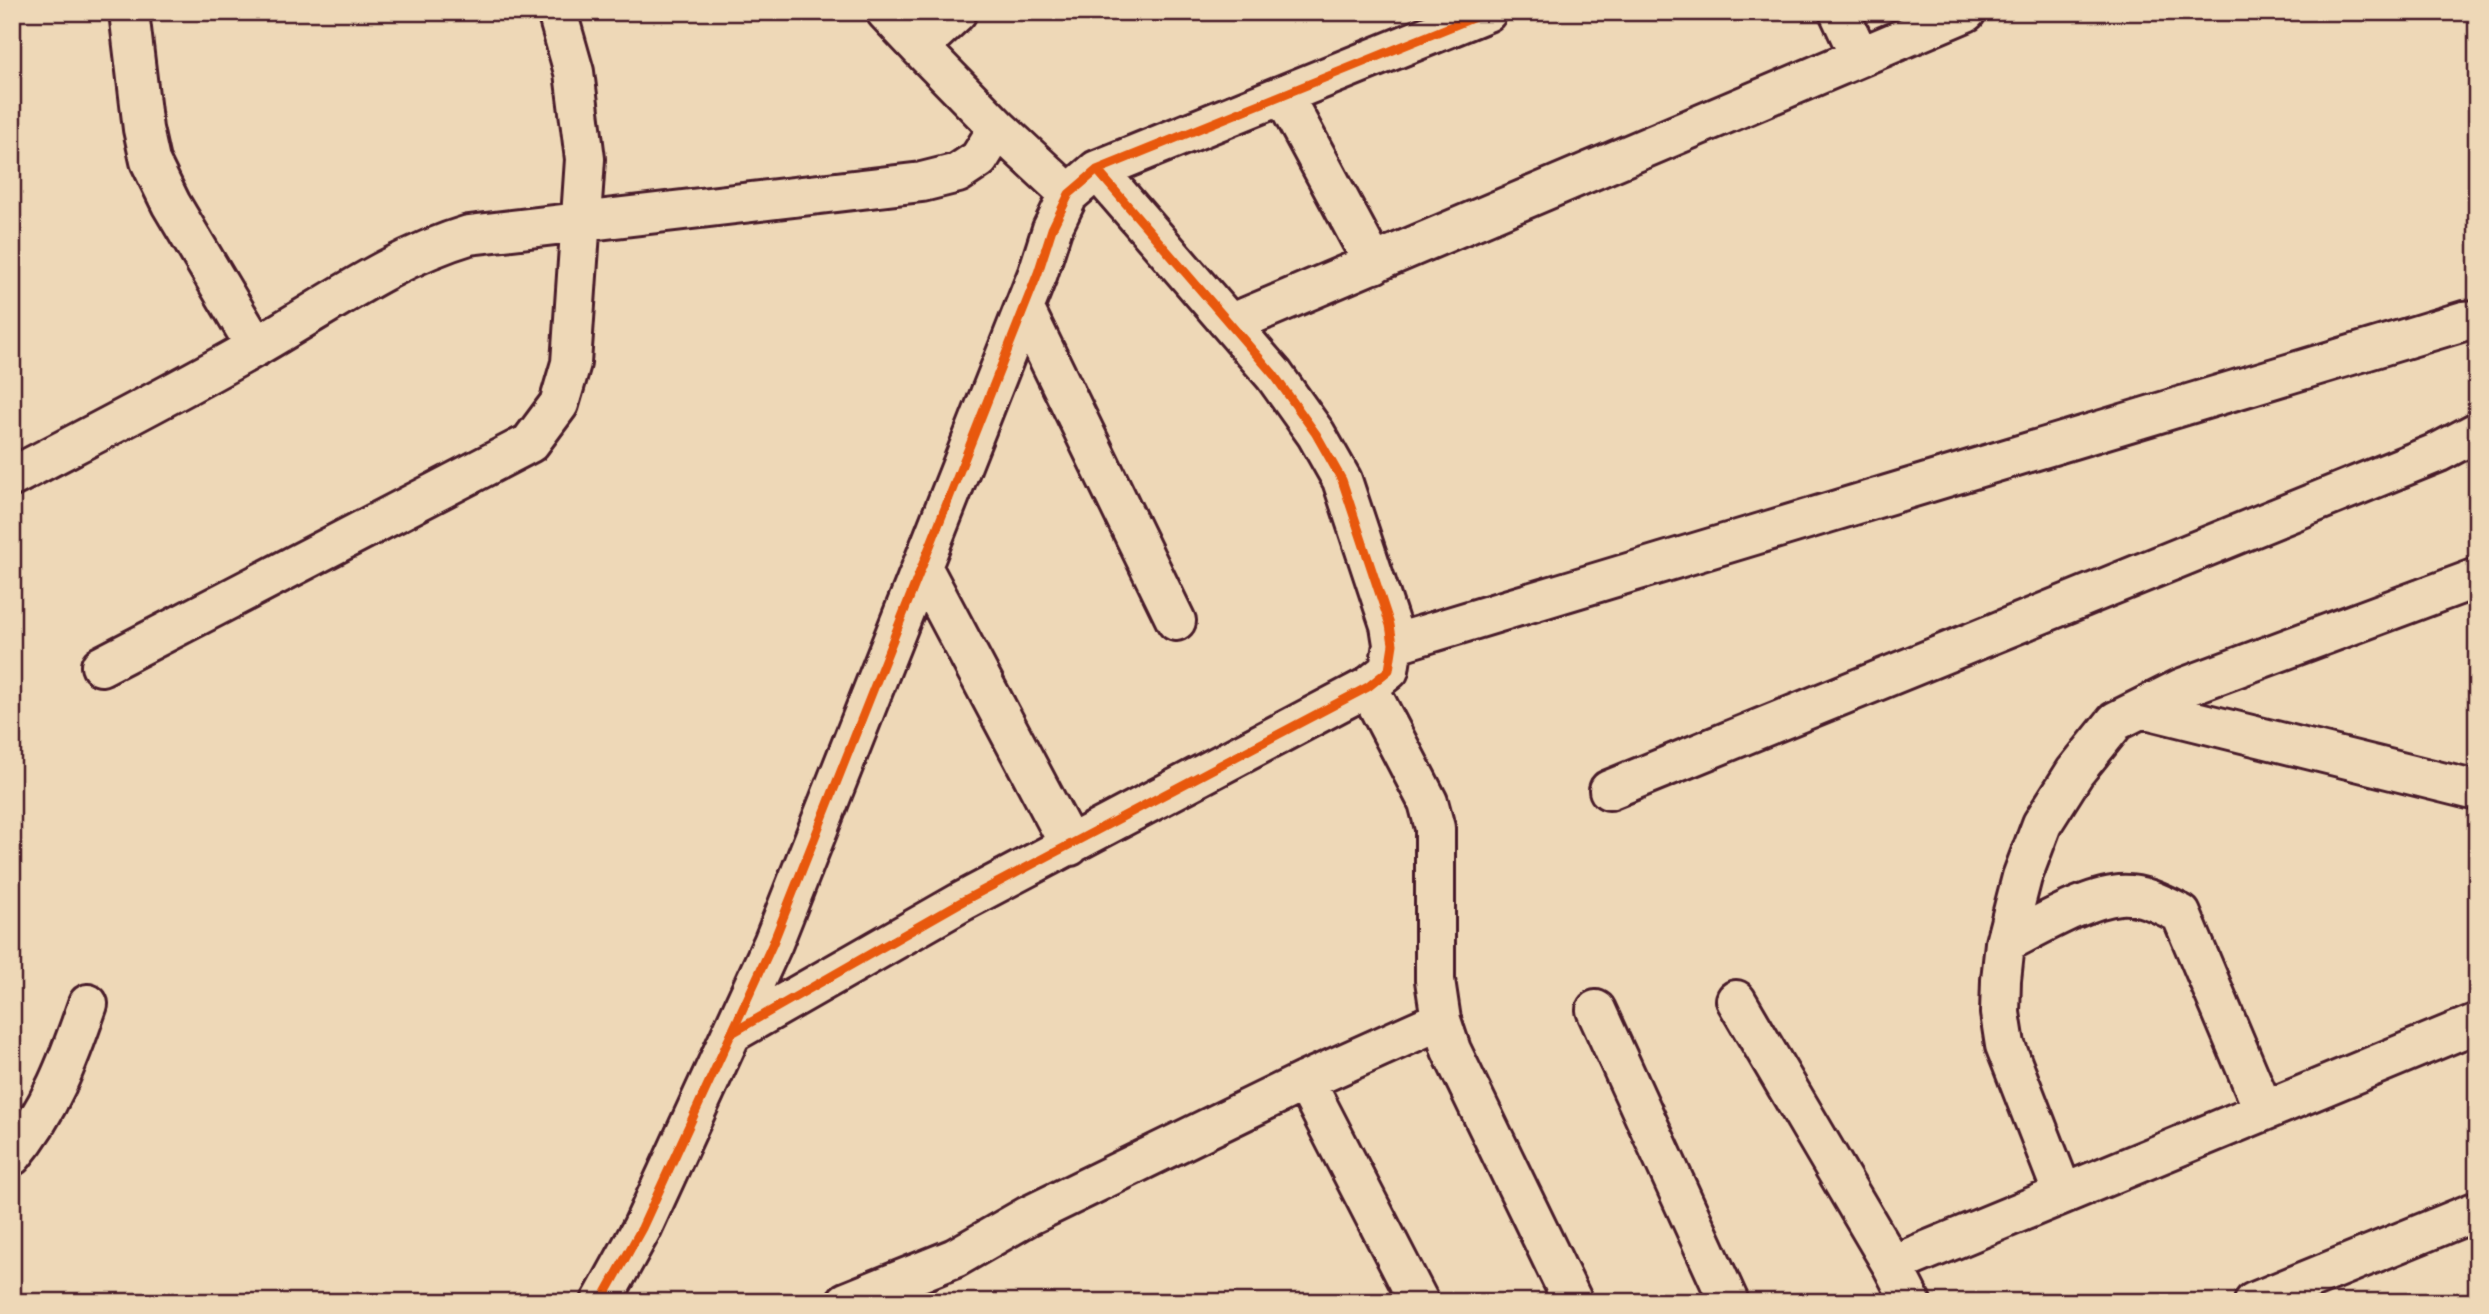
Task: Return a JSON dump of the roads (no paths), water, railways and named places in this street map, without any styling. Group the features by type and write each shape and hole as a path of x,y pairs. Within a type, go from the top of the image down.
{"street":[{"path":"129,12 143,129 150,161 171,204 256,347"},
{"path":"101,666 530,443 559,404 571,363 585,159 574,72 557,12"},
{"path":"732,1033 963,901 1368,687 1389,670 1393,644 1390,625 1342,480 1316,434 1274,375 1230,324 1083,182 998,128 886,12"},
{"path":"919,47 957,12"},
{"path":"601,1302 642,1228 773,943 1024,308 1052,229 1083,182 1283,95 1441,21 1487,12"},
{"path":"1839,12 1860,57"},
{"path":"1230,324 1966,12"},
{"path":"1283,95 1374,264"},
{"path":"12,477 256,347 391,266 436,245 469,235 922,182 958,173 979,159 998,128"},
{"path":"1024,308 1176,621"},
{"path":"1393,644 2464,321 2477,320"},
{"path":"1609,790 2439,452 2477,432"},
{"path":"922,567 1070,846"},
{"path":"2063,1194 2005,1045 2000,1013 2005,943 2022,877 2042,824 2075,772 2116,721 2182,688 2477,578"},
{"path":"1368,687 1428,802 1435,828 1435,980 1441,1020 1451,1050 1573,1302"},
{"path":"2141,708 2477,791"},
{"path":"2005,943 2076,907 2121,895 2156,901 2181,914 2264,1111"},
{"path":"1736,1000 1892,1265 1908,1301"},
{"path":"12,1156 29,1136 66,1068 88,1004"},
{"path":"1596,1010 1729,1302"},
{"path":"846,1302 955,1258 1028,1216 1305,1081 1441,1020"},
{"path":"1892,1265 2477,1024"},
{"path":"1305,1081 1419,1302"},
{"path":"2254,1302 2477,1211"}]}
